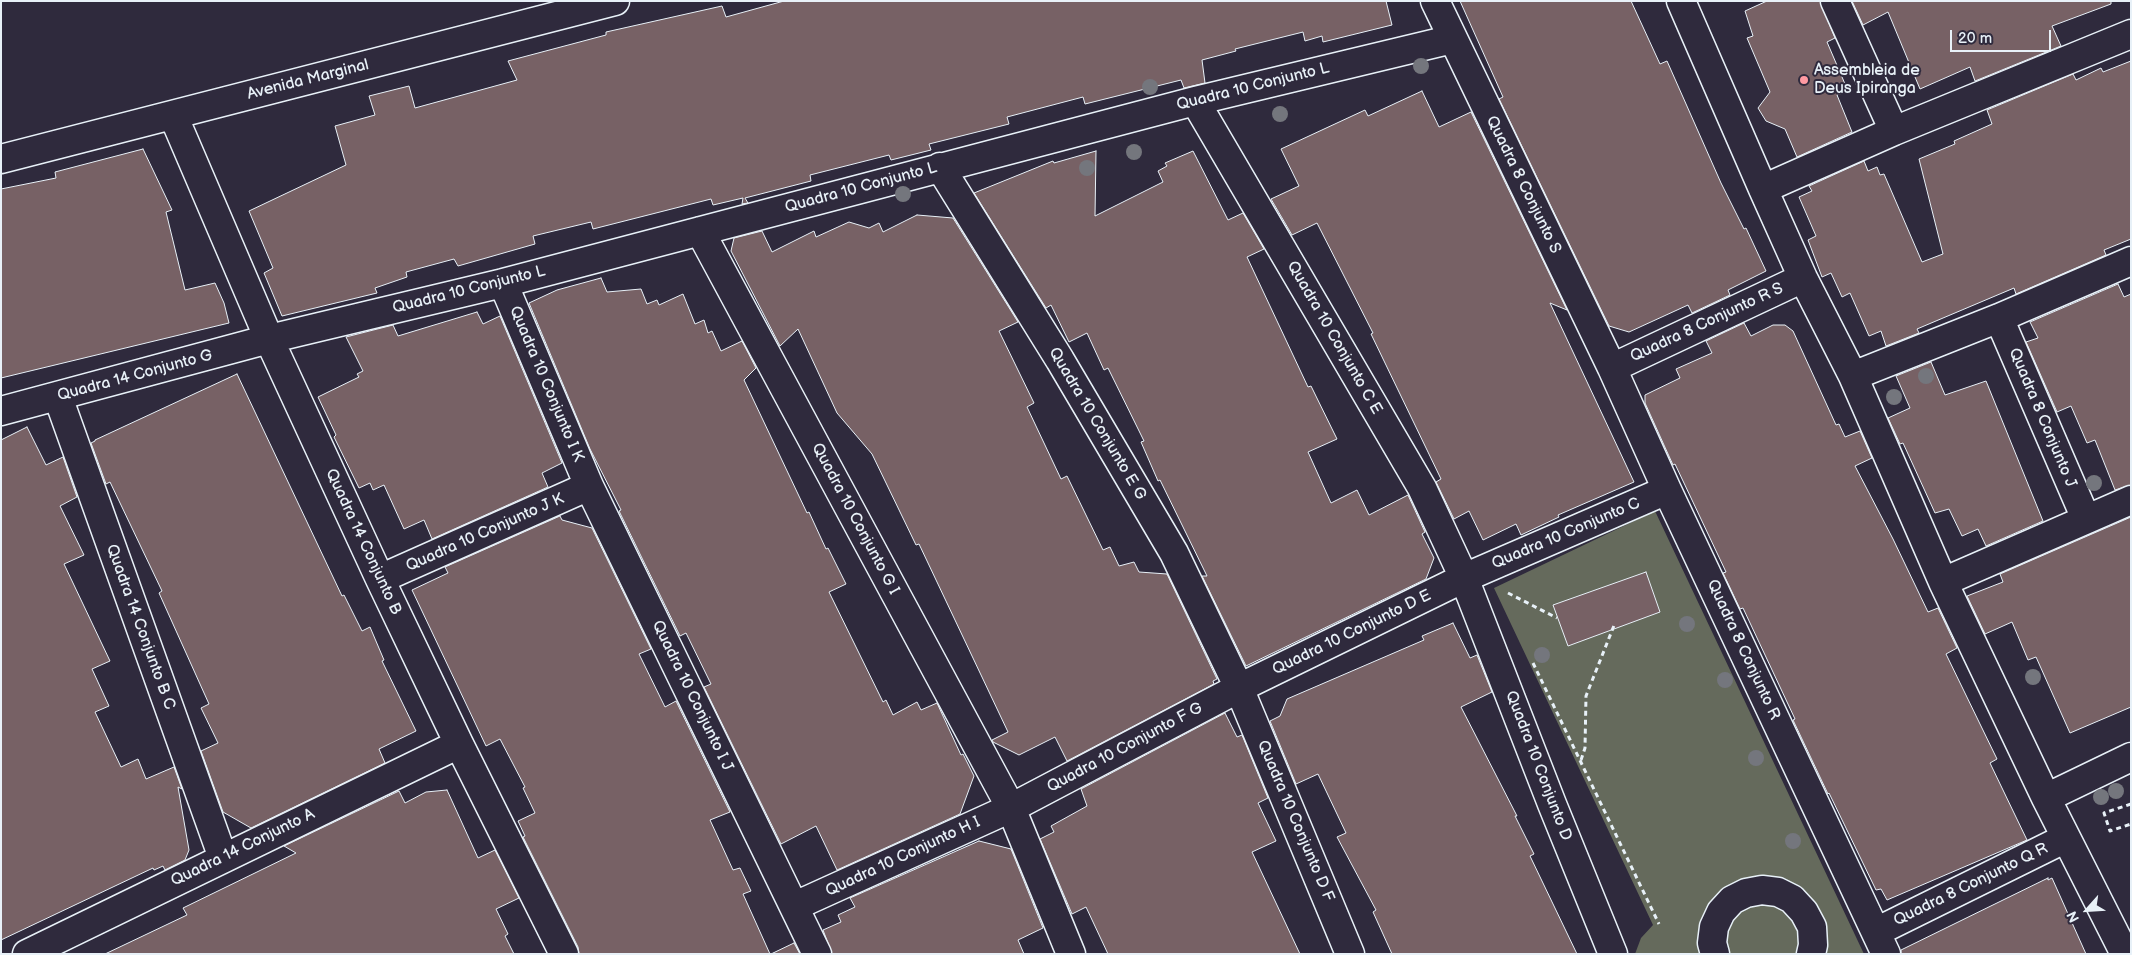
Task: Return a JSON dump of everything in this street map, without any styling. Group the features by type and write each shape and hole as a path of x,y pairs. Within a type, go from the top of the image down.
{"street":[{"name":"Avenida Marginal","path":"1,159 615,1"},
{"name":"Quadra 8 Conjunto S","path":"1435,1 1612,368"},
{"path":"1681,1 1803,278 1853,376 1943,582 2046,798 2125,954"},
{"path":"1835,1 1894,131"},
{"path":"1763,189 1894,131 2131,34"},
{"name":"Quadra 10 Conjunto L","path":"269,340 503,283 1195,101 1453,39"},
{"name":"Quadra 10 Conjunto C E","path":"1195,101 1422,488 1464,578"},
{"name":"Quadra 14 Conjunto B","path":"173,115 269,340 380,579 459,744 564,954"},
{"name":"Quadra 10 Conjunto E G","path":"940,167 1060,360 1174,553 1239,688"},
{"name":"Quadra 10 Conjunto G I","path":"700,231 1011,808 1071,954"},
{"path":"1853,376 1999,318 2131,261"},
{"name":"Quadra 8 Conjunto R S","path":"1612,368 1803,278"},
{"name":"Quadra 10 Conjunto I K","path":"503,283 589,486"},
{"name":"Quadra 8 Conjunto J","path":"1999,318 2086,519"},
{"name":"Quadra 14 Conjunto G","path":"1,411 269,340"},
{"name":"Quadra 8 Conjunto R","path":"1612,368 1667,490 1881,943"},
{"name":"Quadra 14 Conjunto B C","path":"58,397 223,858"},
{"name":"Quadra 10 Conjunto J K","path":"380,579 589,486"},
{"name":"Quadra 10 Conjunto I J","path":"589,486 817,954"},
{"name":"Quadra 10 Conjunto C","path":"1464,578 1667,490"},
{"path":"1943,582 2131,500"},
{"name":"Quadra 10 Conjunto D E","path":"1239,688 1464,578"},
{"name":"Quadra 10 Conjunto D","path":"1464,578 1613,954"},
{"name":"Quadra 10 Conjunto F G","path":"1011,808 1239,688"},
{"name":"Quadra 10 Conjunto D F","path":"1239,688 1350,954"},
{"name":"Quadra 14 Conjunto A","path":"28,954 459,744"},
{"path":"2046,798 2131,757"},
{"name":"Quadra 10 Conjunto H I","path":"795,906 1011,808"},
{"name":"Quadra 8 Conjunto Q R","path":"1881,943 2066,838"},
{"path":"1714,954 1712,942 1714,926 1721,912 1732,900 1739,896 1762,890 1778,892 1792,899 1804,912 1812,927 1816,952"}],"path":[{"path":"1504,597 1505,591 1509,587"},
{"path":"1505,591 1557,618"},
{"path":"1580,761 1585,748 1586,696 1615,623"},
{"path":"1530,657 1658,924"},
{"path":"2131,804 2104,814 2110,831 2131,824"}],"green space":[{"path":"1655,511 1864,954 1635,954 1641,938 1653,925 1494,588"}],"building":[{"path":"784,1 1386,1 1392,25 1323,42 1322,36 1305,41 1303,32 1235,49 1236,51 1202,60 1205,83 1184,88 1181,80 1085,104 1083,97 1007,117 1009,124 929,144 931,150 891,160 889,155 810,175 811,181 745,198 748,203 742,204 743,198 713,205 711,199 593,229 591,222 533,236 535,244 458,266 454,259 406,272 407,277 375,288 377,293 282,316 264,273 273,268 249,211 346,165 335,126 375,115 369,96 409,86 415,108 517,80 508,61 606,35 606,32 722,6 726,17"},
{"path":"1460,1 1631,1 1660,64 1667,61 1721,183 1744,229 1746,228 1766,271 1728,290 1730,295 1692,313 1688,305 1629,332 1609,326 1499,99 1503,97"},
{"name":"Assembleia de Deus Ipiranga","path":"1767,1 1820,1 1835,38 1827,42 1848,91 1837,95 1852,132 1797,157 1785,129 1766,121 1758,108 1770,92 1747,38 1753,36 1745,11"},
{"path":"1852,1 2111,1 2111,4 2052,26 2061,46 1975,81 1970,67 1920,89 1888,12 1863,25"},
{"path":"2131,61 2131,239 2104,250 2106,255 2016,294 2014,288 1917,329 1919,333 1886,346 1881,331 1869,336 1850,293 1842,297 1831,273 1822,277 1808,240 1816,236 1799,197 1812,191 1809,186 1864,161 1868,171 1877,167 1880,175 1884,174 1922,262 1943,254 1919,159 1955,144 1954,141 1992,124 1987,110 2073,74 2076,80 2101,68 2103,72"},
{"path":"1422,91 1439,127 1471,112 1567,310 1550,303 1634,482 1558,515 1559,517 1521,535 1516,524 1483,540 1469,511 1454,519 1436,482 1441,479 1371,334 1373,333 1317,223 1292,235 1271,199 1299,186 1281,149 1365,110 1368,116"},
{"path":"143,149 172,210 166,212 185,290 215,283 224,303 229,323 1,378 1,189 56,178 55,172"},
{"path":"1096,151 1095,216 1163,182 1158,171 1167,166 1165,163 1193,151 1228,220 1243,213 1264,249 1247,257 1308,387 1311,386 1337,439 1308,452 1331,503 1357,490 1369,515 1408,495 1425,532 1422,534 1434,558 1426,579 1246,666 1202,576 1207,576 1160,480 1158,481 1141,442 1144,441 1108,368 1104,370 1087,333 1069,342 1051,305 1046,308 974,193 1053,161 1054,163"},
{"path":"917,215 953,218 1018,322 999,331 1034,403 1027,407 1061,479 1067,476 1103,550 1110,547 1119,566 1134,562 1139,572 1167,574 1217,679 1213,681 1214,684 1067,761 1055,737 1019,755 993,742 992,740 1008,732 919,544 916,545 872,454 837,413 798,329 780,346 731,251 734,238 762,231 772,252 814,231 816,237 849,222 869,228 879,223 883,232"},
{"path":"601,278 607,292 641,289 647,304 657,300 659,305 683,294 695,324 704,320 708,333 712,331 721,351 742,341 756,368 744,380 807,513 809,512 826,549 828,548 846,584 829,592 883,702 886,700 893,715 917,702 921,710 937,703 961,755 963,754 974,776 960,814 837,870 816,826 781,844 704,687 711,684 686,633 680,636 590,449 529,303 557,290"},
{"path":"2118,284 2124,297 2131,294 2131,485 2115,490 2095,440 2087,443 2071,406 2057,412 2026,342 2038,338 2030,322"},
{"path":"477,312 483,324 500,316 562,463 542,473 548,487 432,539 424,520 404,529 384,485 373,490 370,483 359,488 334,437 336,435 318,397 359,377 357,374 363,371 346,337 393,325 398,336"},
{"path":"1744,323 1751,336 1773,325 1785,325 1793,331 1836,425 1839,424 1845,437 1860,431 1872,458 1855,466 1928,612 1938,608 1957,648 1946,654 1997,759 1990,763 2027,840 1887,900 1881,889 1876,890 1828,794 1793,720 1795,719 1743,608 1740,609 1723,573 1726,572 1675,464 1673,465 1645,403 1645,395 1680,378 1676,369 1712,353 1706,341"},
{"path":"1931,362 1945,395 1986,381 2043,521 1986,546 1978,529 1962,536 1949,509 1935,513 1903,443 1900,444 1888,418 1910,408 1896,376"},
{"path":"237,374 342,596 344,595 362,631 370,627 384,660 382,661 416,731 379,749 385,763 251,828 223,812 201,751 218,743 201,708 209,704 159,593 162,591 110,482 106,484 91,443"},
{"path":"27,427 46,465 63,457 77,497 60,506 84,555 64,564 110,661 92,669 109,706 95,712 121,767 138,759 146,779 174,767 182,789 178,787 189,850 185,860 165,870 163,866 154,870 153,868 1,940 1,440"},
{"path":"560,516 562,520 592,528 651,649 639,654 665,707 676,701 730,812 710,820 733,870 740,868 751,891 743,894 770,954 579,954 578,947 523,837 525,836 518,821 535,813 523,788 525,787 500,739 486,746 412,590 448,573 445,567"},
{"path":"2131,517 2131,707 2070,733 2036,657 2028,660 2012,622 1985,634 1967,596 2003,582 2000,574"},
{"path":"1646,572 1660,612 1568,646 1553,605"},
{"path":"1453,623 1470,658 1477,655 1492,692 1461,707 1517,816 1515,816 1534,854 1530,856 1577,954 1392,954 1373,912 1376,910 1337,837 1346,833 1318,774 1296,784 1270,721 1280,716 1287,699 1424,640 1422,636"},
{"path":"1225,713 1237,737 1242,735 1268,798 1258,803 1276,841 1252,852 1300,954 1108,954 1086,907 1072,914 1040,839 1054,832 1051,826 1087,806 1081,789"},
{"path":"447,790 478,858 495,850 519,898 496,909 508,934 505,936 514,954 105,954 187,915 183,908 296,853 284,846 399,791 405,803 426,792"},
{"path":"979,841 1011,849 1043,928 1018,940 1024,954 832,954 823,930 841,922 838,915 855,907 850,898"},
{"path":"2048,878 2048,880 2052,878 2086,954 1901,954 1901,950"},
{"path":"794,943 800,954 771,954"}],"place":[{"name":"Assembleia de Deus Ipiranga","path":"1804,80"}]}
